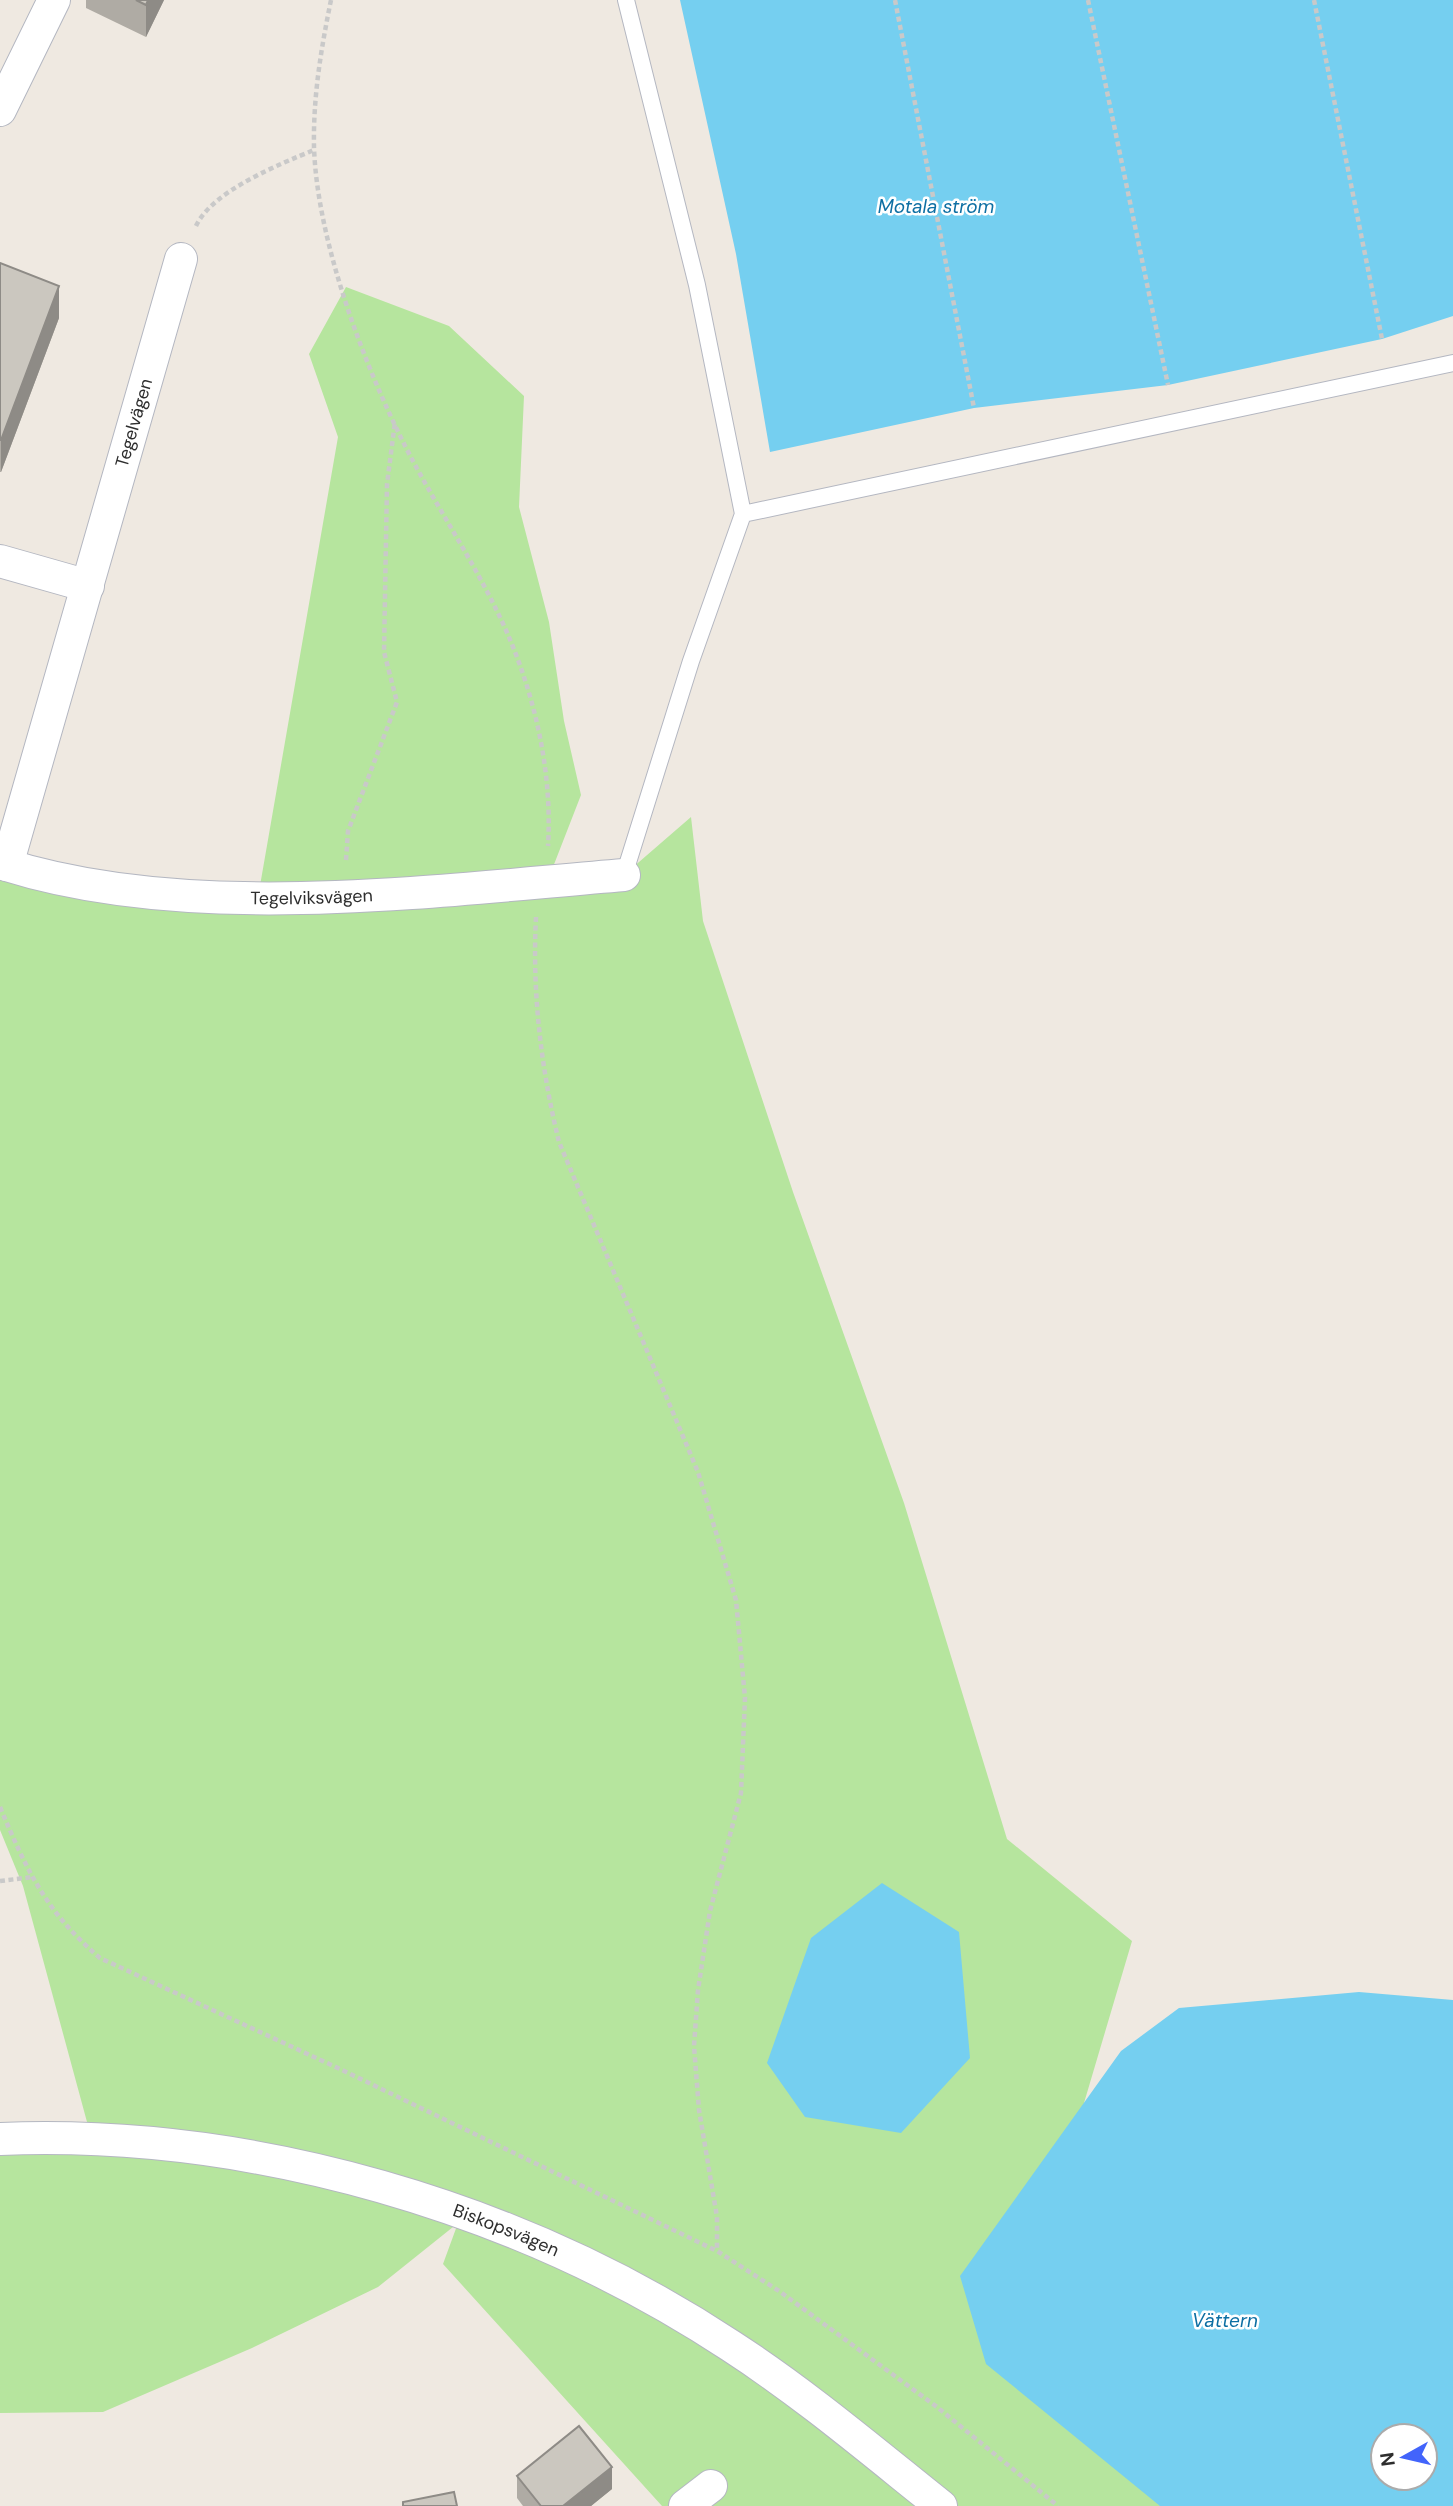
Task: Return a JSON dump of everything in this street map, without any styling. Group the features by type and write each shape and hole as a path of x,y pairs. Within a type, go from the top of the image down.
{"street":[{"path":"0,110 44,4"},
{"name":"Tegelvägen","path":"4,864 88,586 181,259"},
{"path":"0,561 88,586"},
{"name":"Tegelviksvägen","path":"4,864 76,882 153,892 243,898 344,895 624,875"},
{"name":"Biskopsvägen","path":"0,2139 143,2143 260,2159 364,2183 466,2214 553,2250 639,2291 730,2345 817,2406 941,2506"},
{"path":"685,2506 711,2486"}],"lane":[{"path":"624,875 691,661 743,514 697,285 626,0"},
{"path":"743,514 1453,363"}],"path":[{"path":"331,0 317,74 314,150 323,222 361,344 413,460 498,612 534,707 543,761 549,835 536,905 535,934 540,1039 546,1091 559,1142 698,1472 736,1600 746,1698 741,1793 710,1911 698,1990 694,2046 699,2110 717,2217 717,2251"},
{"path":"895,0 974,408"},
{"path":"1088,0 1168,385"},
{"path":"1314,0 1382,339"},
{"path":"181,259 200,217 235,188 314,150"},
{"path":"344,895 348,831 397,702 384,652 387,484 395,421"},
{"path":"0,1807 47,1905 70,1933 100,1958 340,2069 717,2251 779,2291 937,2407 1058,2506"},
{"path":"0,1881 33,1877"}],"green space":[{"path":"346,287 449,326 524,396 519,507 549,622 564,721 581,795 553,867 624,875 691,817 703,921 793,1192 904,1503 1007,1839 1132,1941 1084,2103 1443,2410 1453,2506 662,2506 443,2264 458,2223 378,2287 252,2348 103,2412 0,2413 0,2141 90,2133 23,1886 0,1830 0,865 257,903 338,437 309,354"}],"water":[{"name":"Motala ström","path":"680,0 1453,0 1453,316 1382,339 1168,385 974,408 770,452 736,254"},
{"path":"882,1883 959,1932 970,2058 901,2133 805,2117 767,2063 811,1938"},
{"name":"Vättern","path":"1359,1992 1453,2000 1453,2506 1160,2506 986,2364 960,2276 1121,2051 1179,2008"}],"building":[{"path":"0,263 59,286 1,440 0,440"},
{"path":"579,2426 612,2467 563,2506 541,2506 517,2476"},
{"path":"454,2492 457,2506 403,2506 403,2502"}]}
